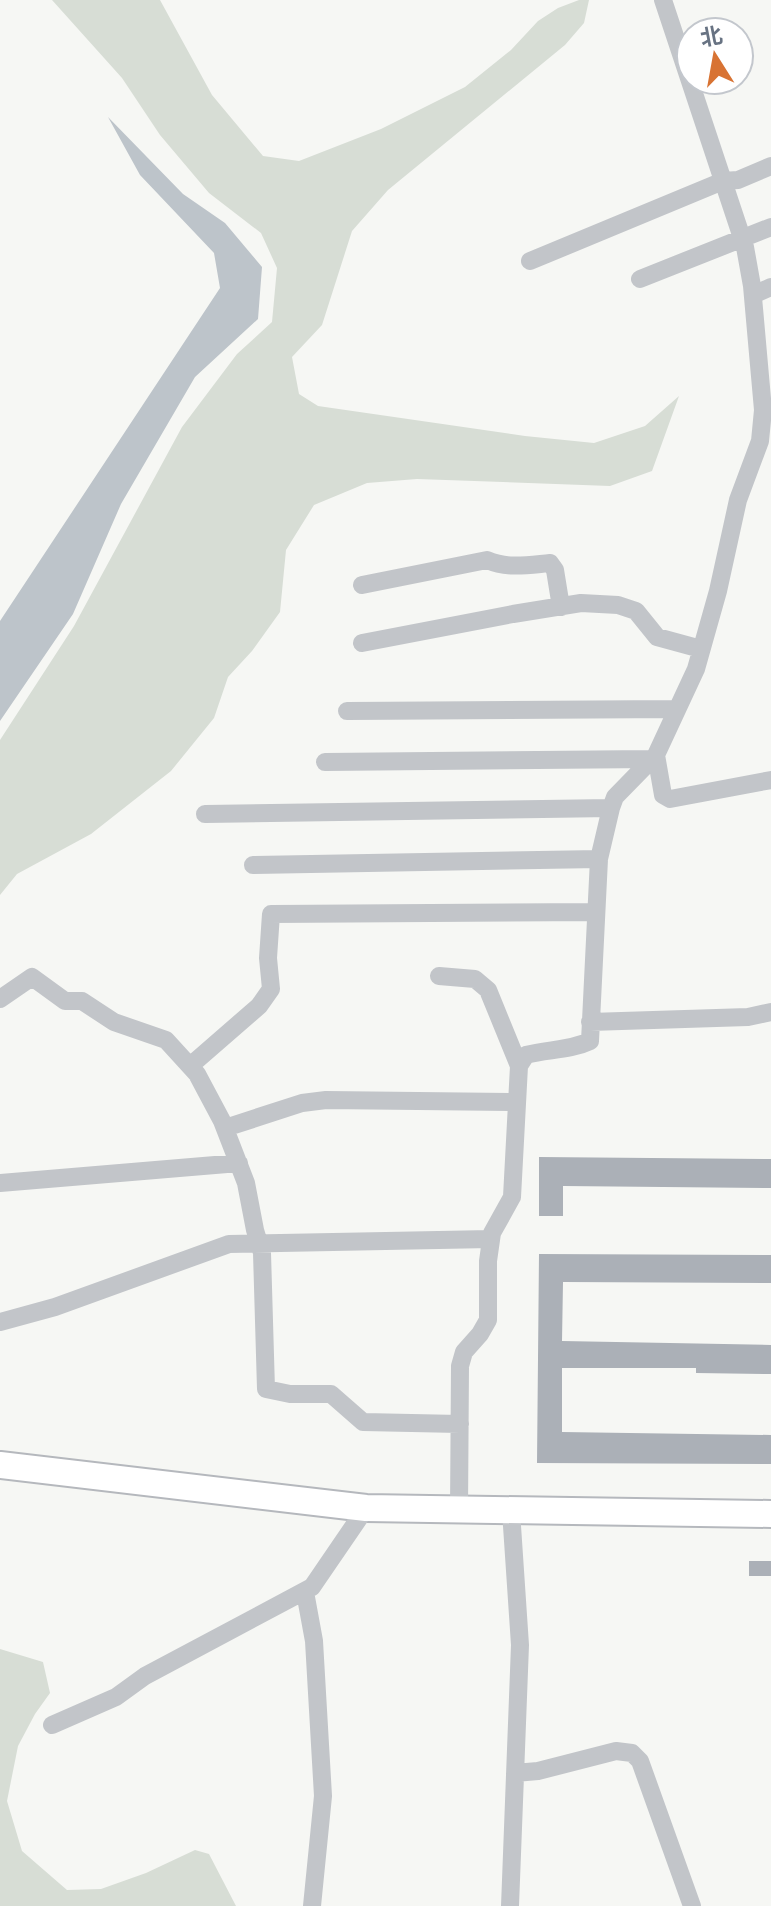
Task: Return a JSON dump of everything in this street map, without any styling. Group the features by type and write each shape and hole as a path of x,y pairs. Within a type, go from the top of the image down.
{"street":[{"path":"519,1066 526,1055 576,1048 590,1041 599,859 611,808 615,797 654,757 696,669 738,500 760,441 763,410 753,295 742,239 663,0"},
{"path":"530,261 723,181 738,180 771,166"},
{"path":"640,279 771,227"},
{"path":"753,295 771,287"},
{"path":"362,585 487,560 515,566 550,563 555,570 561,607"},
{"path":"362,643 581,603 618,605 636,611 657,637 701,649"},
{"path":"347,711 677,709"},
{"path":"325,762 654,757"},
{"path":"654,757 663,795 670,799 771,780"},
{"path":"205,814 611,808"},
{"path":"253,865 599,859"},
{"path":"190,1066 259,1006 271,989 268,958 271,914 596,912"},
{"path":"439,976 475,979 488,990 519,1066 512,1197 491,1239 488,1320 464,1352 460,1366 459,1510"},
{"path":"0,999 32,977 65,1001 82,1001 114,1022 166,1040 197,1074 239,1163 262,1253 266,1389 290,1394 331,1394 363,1422 460,1424"},
{"path":"590,1022 748,1017 771,1012"},
{"path":"225,1128 302,1103 326,1100 517,1102"},
{"path":"0,1183 239,1163"},
{"path":"0,1322 55,1307 229,1244 491,1239"},
{"path":"0,1465 366,1508 771,1514"},
{"path":"52,1725 116,1697 145,1676 305,1592 328,1568 366,1508"},
{"path":"510,1906 520,1645 511,1511"},
{"path":"305,1592 314,1641 323,1796 312,1906"},
{"path":"515,1773 554,1768 616,1751 632,1753 640,1761 692,1906"}],"shaded area":[{"path":"52,0 160,0 212,95 263,156 299,161 381,129 465,87 511,50 538,21 558,8 579,0 589,0 584,23 565,45 388,190 352,231 322,325 292,357 299,394 318,406 594,443 645,426 679,396 652,471 610,486 417,479 367,483 314,505 286,550 280,612 252,651 228,677 214,718 171,771 91,834 17,874 0,895 0,740 74,626 182,427 237,354 272,322 277,268 261,233 209,193 160,135 122,78"},
{"path":"108,117 183,194 225,223 262,267 258,319 195,377 121,504 73,614 0,721 0,621 220,288 214,253 140,175"},
{"path":"0,1649 43,1662 50,1693 18,1746 7,1801 22,1851 67,1890 101,1889 146,1873 195,1850 209,1854 236,1906 0,1906"}],"building":[{"path":"539,1157 771,1159 771,1188 563,1186 563,1216 539,1216"},
{"path":"539,1254 771,1255 771,1283 563,1282 562,1341 771,1345 771,1374 696,1373 696,1368 562,1368 562,1432 771,1435 771,1464 537,1463"},
{"path":"749,1561 771,1561 771,1576 749,1576"}]}
